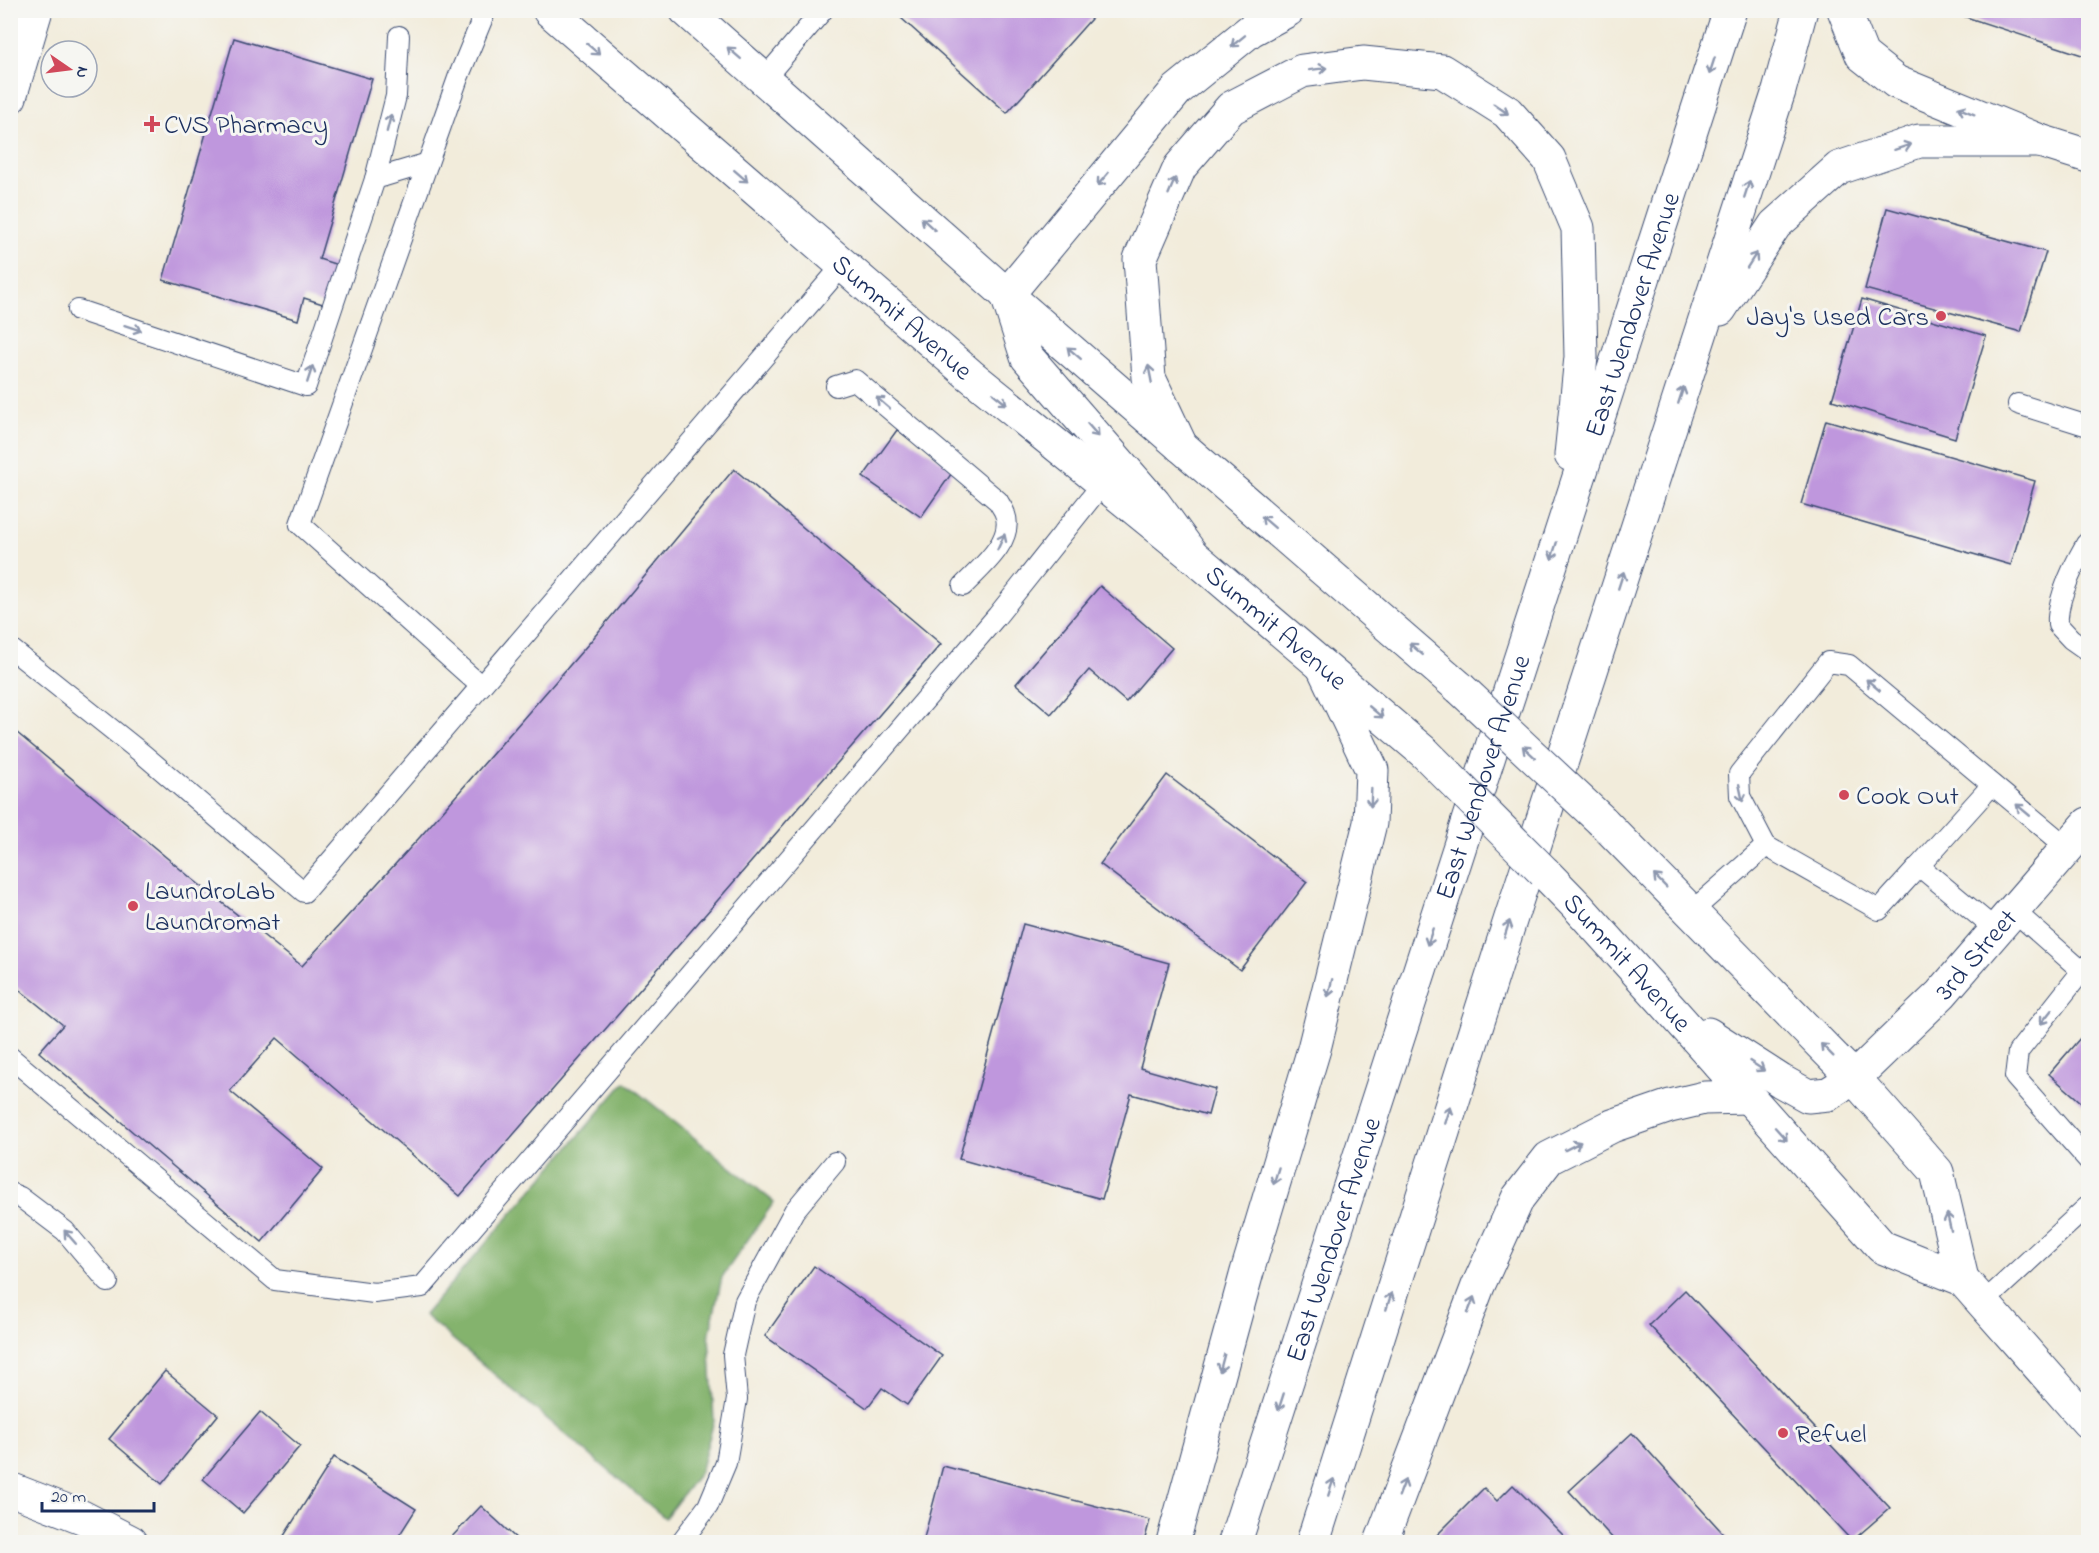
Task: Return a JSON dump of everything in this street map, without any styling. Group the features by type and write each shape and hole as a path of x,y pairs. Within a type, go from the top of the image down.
{"main road":[{"path":"10,97 36,10"},
{"name":"Summit Avenue","path":"549,10 970,375 1192,555 1425,753 1579,908 1882,1247 1962,1279 2088,1422"},
{"name":"Summit Avenue","path":"686,10 1008,295 1460,688 1602,821 1854,1078 1937,1172 1962,1279"},
{"path":"1192,555 1154,503 1027,357 1008,295 1177,90 1251,30 1288,10"},
{"name":"East Wendover Avenue","path":"1234,1542 1730,10"},
{"path":"1313,1542 1508,927 1779,91 1801,10"},
{"path":"1844,10 1862,55 1896,82 2040,141 2088,156"},
{"path":"1181,446 1149,378 1140,259 1180,167 1231,108 1302,71 1363,63 1442,71 1507,112 1549,159 1578,228 1581,357 1564,520"},
{"path":"1697,345 1775,225 1839,168 1919,141 2040,141"},
{"path":"1173,1542 1247,1272 1314,1049 1370,823 1372,770 1323,666"},
{"name":"3rd Street","path":"1673,1012 1808,1096 1828,1094 1854,1078 1941,994 2078,836"},
{"path":"1381,1542 1478,1286 1518,1198 1549,1158 1612,1126 1670,1106 1704,1098 1748,1098"},
{"path":"10,1489 82,1517 131,1542"}],"lane":[{"path":"481,686 300,524 458,78 486,10"},
{"path":"764,79 823,10"},
{"path":"78,310 306,386 375,180 396,96 399,36"},
{"path":"375,180 428,163"},
{"path":"10,648 144,755 304,892 843,265"},
{"path":"836,386 855,380 998,501 1006,515 1005,532 1000,547 963,586"},
{"path":"2018,404 2088,426"},
{"path":"10,1057 275,1280 374,1293 422,1287 997,616 1103,483"},
{"path":"2088,542 2074,565 2057,615 2058,626 2088,651"},
{"path":"1992,785 1879,910 1766,846 1740,796 1738,774 1828,662 1849,665 1992,785 2078,836"},
{"path":"1691,912 1766,846"},
{"path":"1919,866 2085,968 2018,1052 2015,1077 2088,1160"},
{"path":"681,1542 708,1506 726,1463 737,1399 734,1355 745,1301 794,1211 836,1162"},
{"path":"10,1193 20,1197 65,1231 108,1282"},
{"path":"1983,1303 2088,1206"}],"green space":[{"path":"625,1082 774,1202 722,1277 709,1336 714,1421 700,1472 665,1518 424,1315"}],"building":[{"path":"908,10 1099,10 1007,113 901,18"},
{"path":"1964,10 2088,10 2088,57 1963,16"},
{"path":"234,38 372,79 319,259 344,267 332,307 304,298 298,320 163,280"},
{"path":"1887,208 2046,252 2021,332 1865,289"},
{"path":"1862,299 1986,336 1955,438 1832,400"},
{"path":"1826,420 2035,481 2011,565 1801,504"},
{"path":"897,430 954,470 921,517 863,477"},
{"path":"734,469 941,644 460,1196 277,1038 230,1091 323,1169 262,1242 39,1052 63,1025 10,982 10,727 191,878 302,966 420,837 590,642"},
{"path":"1100,586 1172,648 1126,702 1089,670 1051,714 1016,684"},
{"path":"1167,775 1307,882 1240,970 1100,864"},
{"path":"1023,924 1169,963 1140,1068 1215,1089 1208,1115 1131,1094 1102,1199 959,1159"},
{"path":"2088,1029 2088,1108 2049,1074"},
{"path":"814,1266 942,1356 907,1405 882,1388 867,1408 765,1336"},
{"path":"1685,1290 1890,1508 1852,1541 1649,1325"},
{"path":"165,1371 218,1415 162,1484 109,1439"},
{"path":"260,1412 300,1446 243,1513 203,1479"},
{"path":"1632,1433 1731,1542 1616,1542 1569,1491"},
{"path":"334,1457 416,1509 395,1542 280,1542"},
{"path":"943,1466 1150,1520 1144,1542 923,1542"},
{"path":"1513,1485 1570,1542 1440,1542 1435,1537 1484,1488 1497,1501"},
{"path":"481,1506 520,1542 447,1542"}],"place":[{"name":"CVS Pharmacy","path":"152,124"},
{"name":"Jay's Used Cars","path":"1941,316"},
{"name":"Cook Out","path":"1844,795"},
{"name":"LaundroLab Laundromat","path":"133,906"},
{"name":"Refuel","path":"1783,1433"}]}
